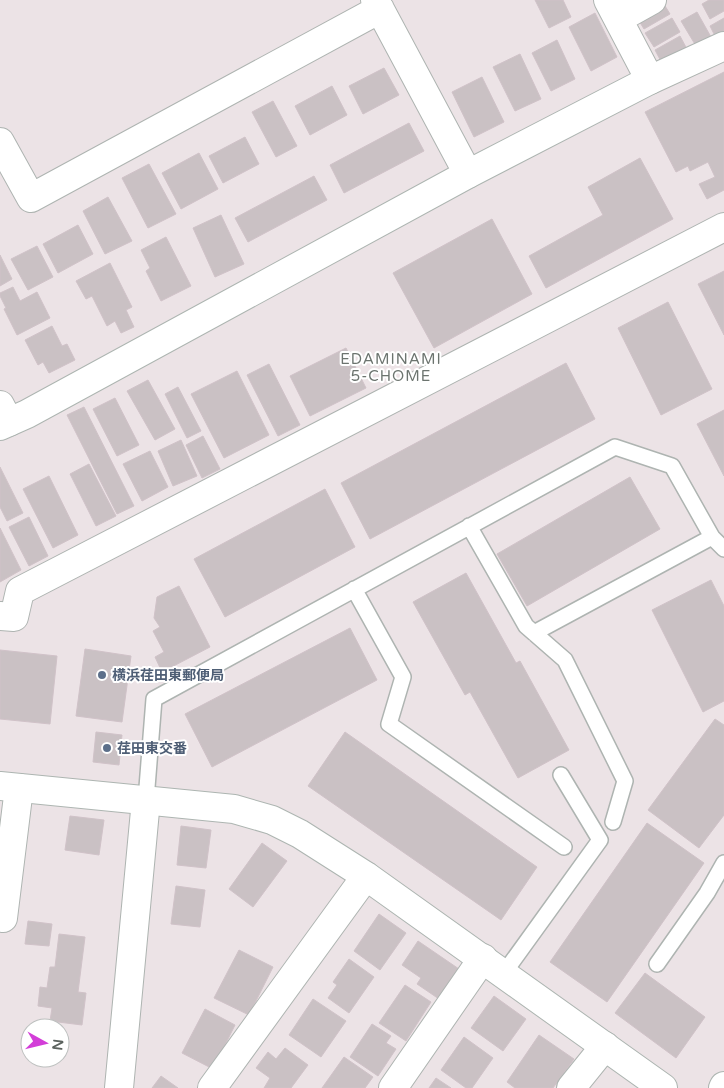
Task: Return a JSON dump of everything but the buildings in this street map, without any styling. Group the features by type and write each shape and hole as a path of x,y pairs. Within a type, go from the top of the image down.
{"street":[{"path":"650,80 613,10 652,0"},
{"path":"0,142 31,198 377,4 468,174"},
{"path":"3,418 650,80 724,46"},
{"path":"0,616 14,617 20,591 724,227"},
{"path":"0,917 3,918 9,787 234,809 272,820 300,834 366,876 663,1088"},
{"path":"119,1088 146,800"},
{"path":"212,1088 366,876"},
{"path":"393,1088 493,965"},
{"path":"571,1088 605,1046"}],"lane":[{"path":"146,800 154,698 615,447 672,466 712,537 724,549"},
{"path":"469,526 526,626 565,660 625,781 613,822"},
{"path":"534,633 712,537"},
{"path":"354,589 403,677 389,724 564,847"},
{"path":"493,965 600,840 561,775"},
{"path":"657,964 706,893 724,862"}],"place":[{"name":"横浜荏田東郵便局","path":"102,675"},
{"name":"荏田東交番","path":"107,748"}],"district":[{"name":"EDAMINAMI 5-CHOME","path":"391,368"}]}
